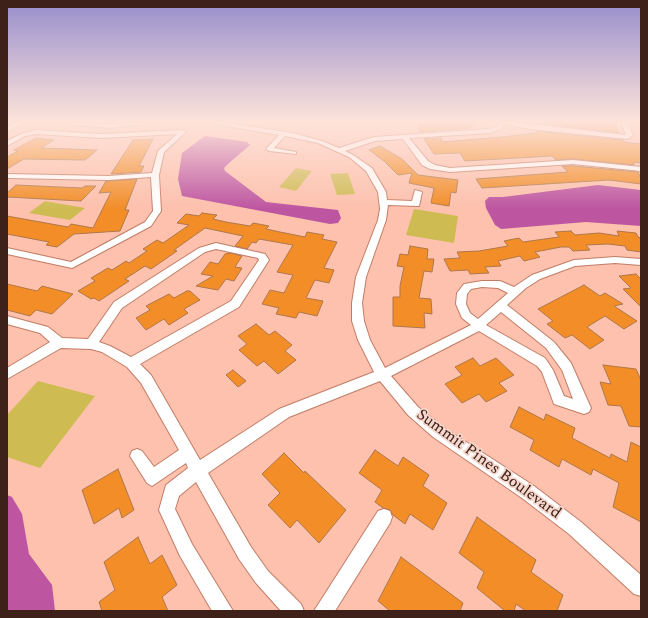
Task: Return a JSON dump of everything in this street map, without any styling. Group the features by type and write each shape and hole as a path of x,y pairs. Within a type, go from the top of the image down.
{"street":[{"path":"7,251 72,265 138,230 154,218 157,211 155,175 161,151"},
{"path":"280,151 294,153"},
{"name":"Summit Pines Boulevard","path":"342,151 369,170 379,185 384,202 382,220 361,277 357,303 358,321 364,340 382,375 413,411 438,432 528,492 575,528 641,586"},
{"path":"415,151 422,160 433,167 450,170 573,162 641,169"},
{"path":"7,176 108,178 155,175"},
{"path":"384,202 416,204 418,192"},
{"path":"90,344 118,305 202,250 222,246 262,256 264,260 234,304 131,363"},
{"path":"223,611 210,593 186,550 167,510 172,491 198,470 284,413 382,375 479,326 516,292 536,277 562,266 594,261 641,262"},
{"path":"501,306 550,344 568,368 584,408 559,400 544,366 528,354 479,326 466,315 461,304 462,293 468,286 482,284 500,285 516,292"},
{"path":"7,320 44,330 60,343"},
{"path":"7,374 60,343 90,344 106,349 131,363 146,379 245,553 262,577 294,611"},
{"path":"544,366 562,360"},
{"path":"137,456 152,478 188,452"},
{"path":"324,611 384,517"}],"shaded area":[{"path":"185,151 243,151 224,168 225,171 266,202 338,210 341,218 338,223 330,224 182,196 178,179 182,153"},
{"path":"296,168 312,171 296,191 279,187"},
{"path":"348,173 355,194 337,195 330,174"},
{"path":"598,185 641,190 641,226 586,222 501,229 495,225 486,208 485,201 489,197 503,197"},
{"path":"45,201 85,208 70,220 29,213"},
{"path":"414,209 458,216 454,243 406,235"},
{"path":"38,381 95,396 40,468 7,457 7,415"},
{"path":"7,495 12,497 22,514 29,554 52,585 55,611 7,611"}],"building":[{"path":"18,151 96,151 85,160 24,159 7,169 7,157"},
{"path":"126,151 147,151 139,166 144,166 141,172 111,174"},
{"path":"370,151 388,151 402,159 418,175 458,180 456,193 451,192 449,206 431,203 434,188 409,183 412,173 398,175 384,161"},
{"path":"432,151 641,151 641,163 634,162 634,165 573,159 556,160 552,156 465,161 460,153 434,154"},
{"path":"562,166 638,172 641,178 641,184 609,180 482,188 476,179 568,172"},
{"path":"137,179 125,210 129,210 120,231 74,234 57,247 46,245 49,242 7,234 7,216 68,227 71,224 93,228 111,192 99,193 106,181"},
{"path":"16,185 82,188 85,186 96,186 81,201 7,197 7,193"},
{"path":"202,213 217,215 213,219 250,226 253,223 269,226 266,229 305,237 307,232 324,235 322,239 337,242 324,268 334,270 329,283 315,280 306,298 323,301 317,316 299,312 296,318 276,314 279,308 262,304 270,290 284,293 293,275 277,272 293,245 259,239 256,243 252,242 247,249 235,246 243,236 205,228 174,250 177,251 151,269 145,266 125,279 129,281 99,301 94,298 91,299 78,291 95,281 91,278 108,268 112,270 126,261 129,263 147,251 143,249 157,240 163,243 189,225 177,223 186,214 199,216"},
{"path":"571,231 575,235 599,233 619,236 617,231 636,233 638,237 641,238 641,252 627,250 625,246 608,244 586,245 590,250 573,251 569,247 561,247 535,252 540,257 524,261 520,256 498,261 501,266 485,267 489,273 470,274 468,270 450,271 444,259 460,258 457,252 479,251 508,246 504,241 519,238 523,242 559,237 555,232"},
{"path":"410,246 428,249 427,259 434,259 432,272 424,271 419,298 431,299 432,314 424,313 425,328 393,326 393,297 400,297 400,286 404,267 397,266 400,254 408,255"},
{"path":"230,253 242,256 235,267 242,268 234,281 226,279 218,290 196,286 213,276 201,274 210,262 218,264 225,254"},
{"path":"636,274 641,279 641,307 623,289 631,288 619,276"},
{"path":"7,284 37,291 42,286 73,294 52,314 36,310 30,316 7,310"},
{"path":"584,285 600,296 605,293 623,304 614,306 637,321 624,329 605,316 587,327 604,340 590,349 572,335 565,338 547,324 553,321 538,309"},
{"path":"187,291 190,291 200,300 184,309 188,313 169,325 164,319 146,330 136,318 150,310 146,306 169,294 174,298"},
{"path":"256,324 269,335 275,331 292,345 285,351 296,360 278,374 264,361 257,366 239,350 247,344 238,336"},
{"path":"473,358 480,366 496,358 514,375 499,383 507,391 486,402 479,394 462,403 445,384 462,375 455,367"},
{"path":"603,365 636,369 641,380 641,427 629,426 621,406 608,405 600,382 611,384"},
{"path":"233,370 246,381 238,387 226,375"},
{"path":"519,407 544,420 546,414 575,428 572,438 610,458 611,454 627,462 631,442 641,447 641,522 613,507 619,483 593,469 591,475 562,459 559,467 530,450 534,440 510,427"},
{"path":"375,450 398,466 403,457 429,475 423,486 447,503 433,530 410,514 405,524 393,515 390,510 383,508 375,502 382,490 359,473"},
{"path":"284,453 346,510 319,543 297,520 290,528 268,505 280,493 262,474"},
{"path":"118,469 134,510 122,518 119,508 94,524 82,490"},
{"path":"477,517 536,560 531,572 563,595 557,611 526,611 516,604 514,611 505,611 477,588 484,572 459,553"},
{"path":"138,537 150,564 162,555 177,585 162,597 168,611 102,611 99,602 115,590 104,562"},
{"path":"401,557 463,603 460,611 390,611 378,601"}]}
